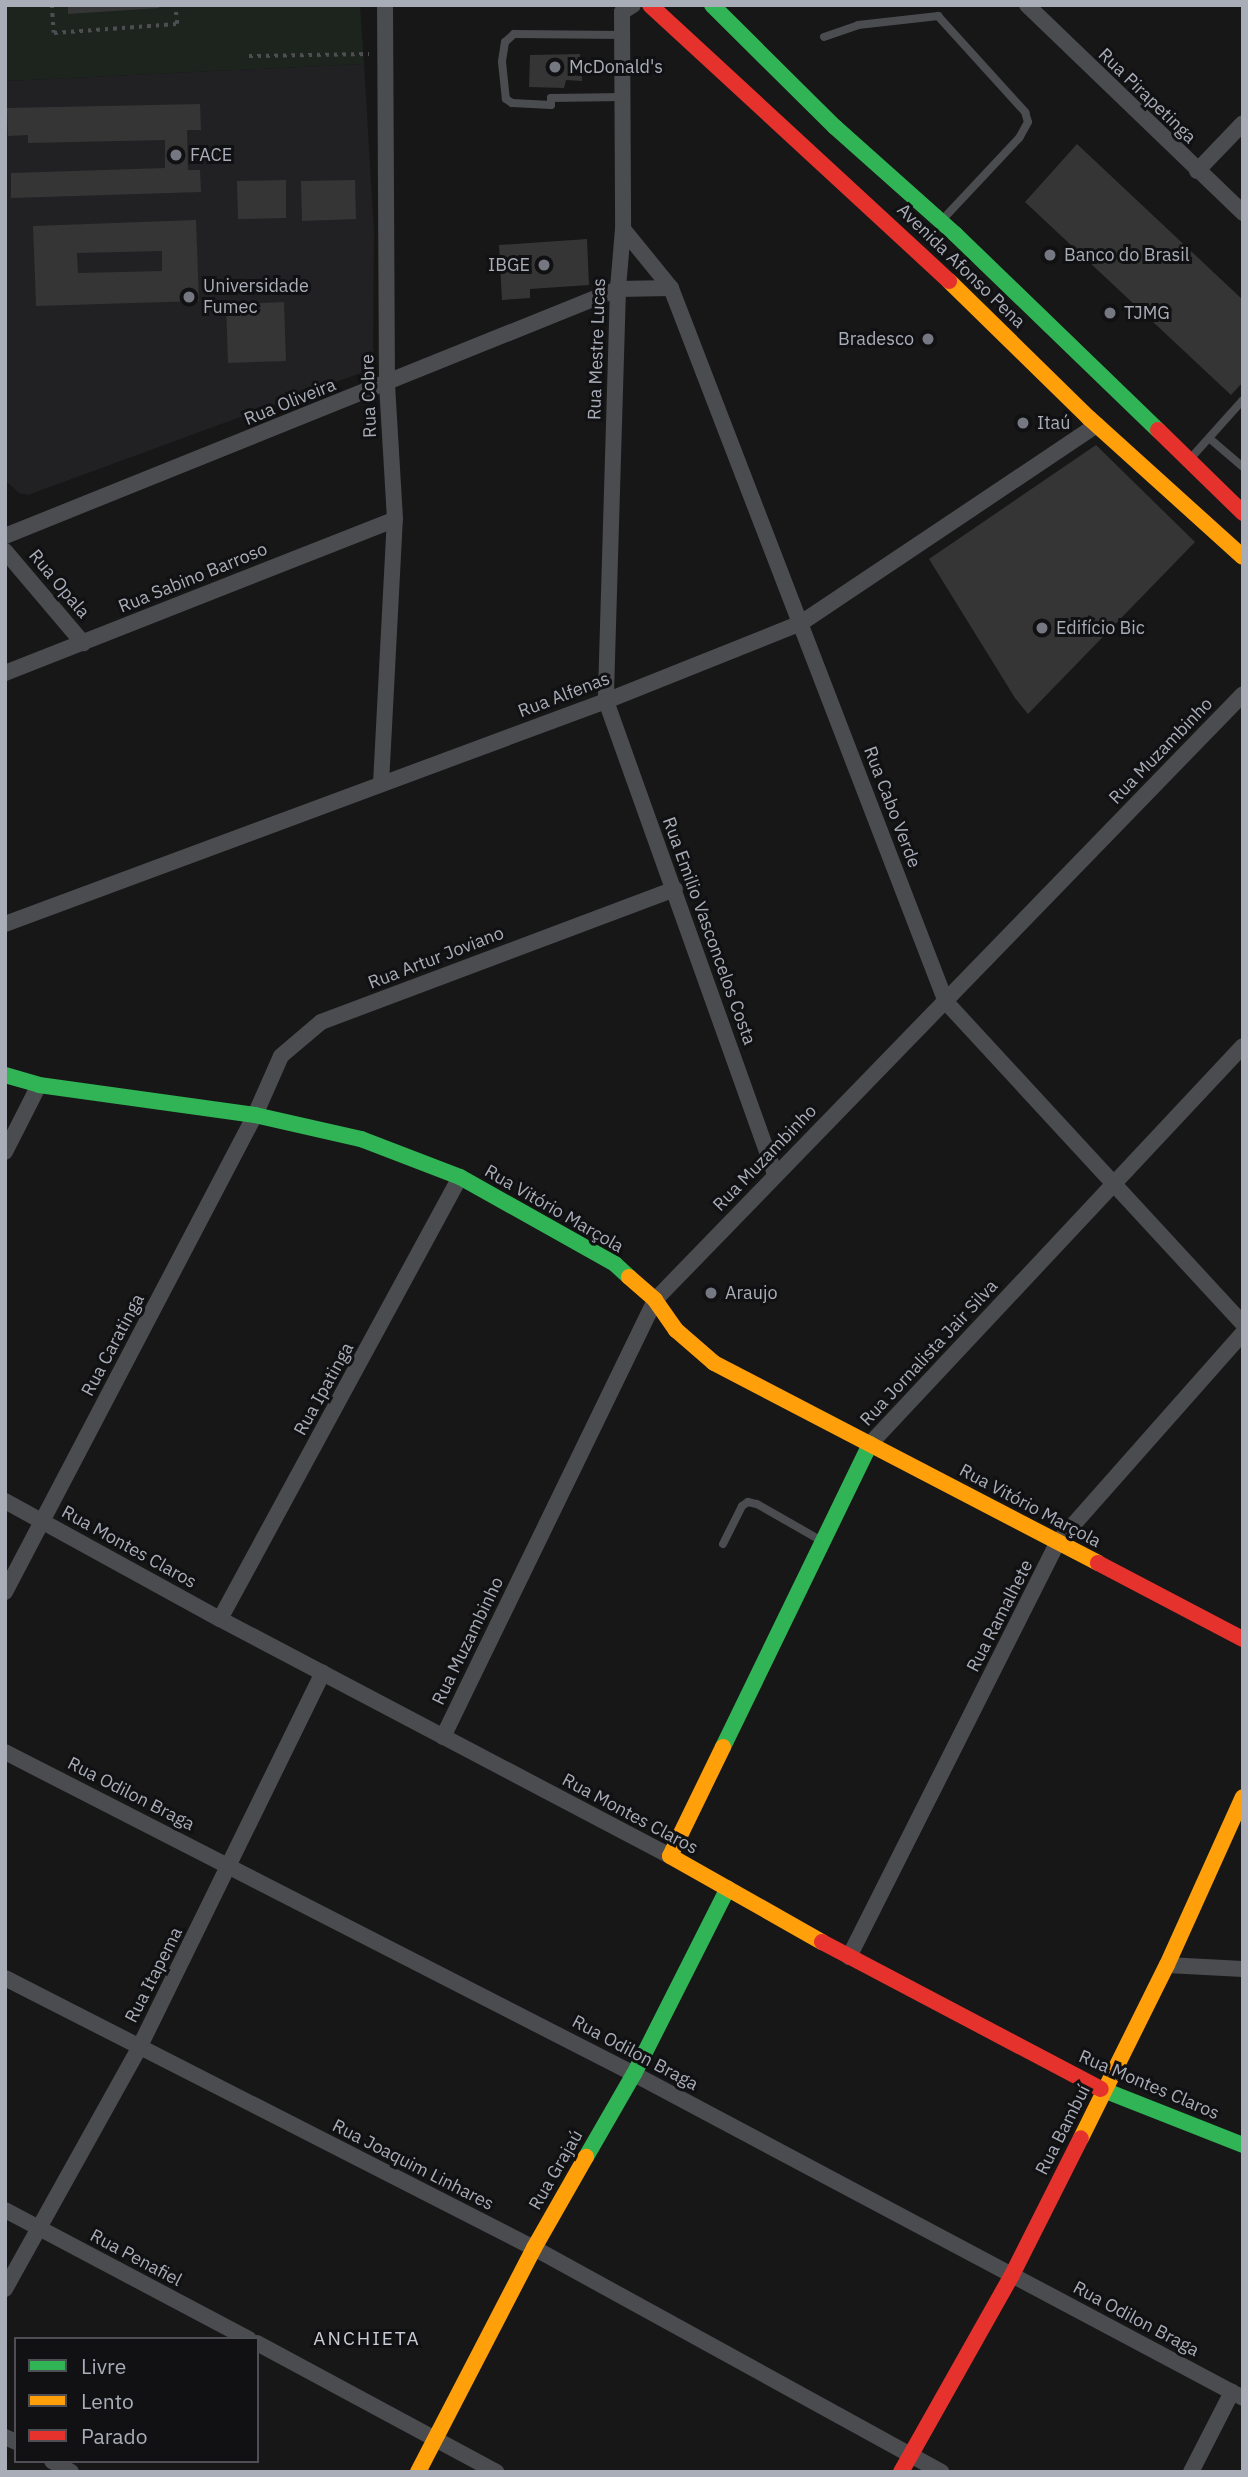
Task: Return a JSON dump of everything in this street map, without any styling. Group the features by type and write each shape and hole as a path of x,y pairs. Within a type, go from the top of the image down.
{"street":[{"name":"Rua Cobre","path":"381,784 394,519 387,384 384,5"},
{"name":"Rua Mestre Lucas","path":"606,701 618,289 623,229 622,12 633,5"},
{"name":"Avenida Afonso Pena","path":"650,5 942,247 1188,461 1243,513"},
{"name":"Avenida Afonso Pena","path":"712,5 835,127 942,221 942,247 1097,425 1243,557"},
{"name":"Rua Pirapetinga","path":"1027,5 1243,213"},
{"path":"1197,171 1243,123"},
{"name":"Rua Cabo Verde","path":"623,229 671,288 946,1002 1243,1324"},
{"name":"Rua Oliveira","path":"5,536 618,289 671,288"},
{"name":"Rua Alfenas","path":"5,924 606,701 801,623 1097,425"},
{"name":"Rua Sabino Barroso","path":"5,673 394,519"},
{"name":"Rua Opala","path":"5,551 83,643"},
{"name":"Rua Muzambinho","path":"443,1738 655,1300 1243,694"},
{"name":"Rua Emilio Vasconcelos Costa","path":"606,701 775,1174"},
{"name":"Rua Artur Joviano","path":"255,1115 281,1056 321,1022 675,889"},
{"name":"Rua Jornalista Jair Silva","path":"670,1856 870,1444 1243,1046"},
{"name":"Rua Vitório Marçola","path":"5,1075 39,1085 255,1115 361,1139 460,1177 615,1264 655,1300 676,1330 714,1363 1243,1639"},
{"path":"5,1152 39,1085"},
{"name":"Rua Caratinga","path":"5,1592 255,1115"},
{"name":"Rua Ipatinga","path":"220,1619 460,1177"},
{"name":"Rua Ramalhete","path":"849,1957 1058,1542 1243,1333"},
{"name":"Rua Montes Claros","path":"5,1501 220,1619 670,1856 849,1957 1105,2091 1243,2145"},
{"name":"Rua Itapema","path":"5,2289 139,2048 231,1866 323,1673"},
{"name":"Rua Odilon Braga","path":"5,1752 634,2074 1238,2395"},
{"name":"Rua Bambuí","path":"901,2472 1013,2275 1167,1965 1243,1797"},
{"name":"Rua Grajaú","path":"418,2472 438,2438 534,2248 634,2074 728,1888"},
{"path":"1167,1965 1243,1969"},
{"name":"Rua Joaquim Linhares","path":"5,1978 534,2248 943,2472"},
{"name":"Rua Penafiel","path":"5,2210 245,2337"},
{"path":"259,2344 497,2472"},
{"path":"1191,2472 1238,2395"},
{"path":"55,2463 71,2472"}],"lane":[{"path":"824,37 858,24 938,16 1025,112 1028,122 1019,138 942,221"},
{"path":"624,35 514,34 505,42 502,62 506,99 512,103 551,105 551,98 624,97"},
{"path":"1188,461 1243,400"},
{"path":"1209,438 1243,467"},
{"path":"723,1544 742,1506 748,1502 757,1504 823,1541"}],"path":[{"path":"52,5 54,33 177,24 175,5"},
{"path":"250,57 385,54"}],"shaded area":[{"path":"5,5 360,5 364,64 5,81"},
{"name":"Universidade Fumec","path":"364,64 374,232 373,362 366,371 28,495 19,493 5,480 5,81"}],"building":[{"path":"68,5 159,5 159,8 68,14"},
{"name":"McDonald's","path":"580,54 582,81 566,80 564,88 529,87 530,55"},
{"name":"FACE","path":"200,104 201,130 187,130 188,170 200,170 201,192 11,198 11,173 165,168 165,140 28,143 28,135 8,136 7,108"},
{"path":"1077,144 1243,300 1243,382 1231,395 1025,202"},
{"path":"286,180 286,218 238,219 237,181"},
{"path":"355,180 356,219 302,221 301,181"},
{"path":"196,220 199,301 36,306 33,226","holes":["162,251 162,271 78,273 77,253"]},
{"name":"IBGE","path":"587,239 589,285 530,289 530,298 502,300 499,245"},
{"path":"284,302 286,361 228,363 226,305"},
{"name":"Edifício Bic","path":"1096,445 1195,542 1028,714 1015,698 929,559"}],"traffic: fast":[{"path":"712,5 835,127 955,234 1158,430"},
{"path":"5,1075 39,1085 255,1115 361,1139 460,1177 615,1264 629,1277"},
{"path":"723,1747 870,1444"},
{"path":"586,2157 634,2074 728,1888"},
{"path":"1101,2089 1243,2145"}],"traffic: slow":[{"path":"949,281 1089,418 1243,557"},
{"path":"629,1277 655,1300 676,1330 714,1363 1098,1563"},
{"path":"723,1747 670,1856 822,1942"},
{"path":"1081,2138 1167,1965 1243,1797"},
{"path":"418,2472 534,2248 586,2157"}],"traffic: jam":[{"path":"650,5 949,281"},
{"path":"1158,430 1243,513"},
{"path":"1098,1563 1243,1639"},
{"path":"822,1942 1101,2089"},
{"path":"901,2472 1012,2275 1081,2138"}],"place":[{"name":"McDonald's","path":"555,67"},
{"name":"FACE","path":"176,155"},
{"name":"Banco do Brasil","path":"1050,255"},
{"name":"IBGE","path":"544,265"},
{"name":"Universidade Fumec","path":"189,297"},
{"name":"TJMG","path":"1110,313"},
{"name":"Bradesco","path":"928,339"},
{"name":"Itaú","path":"1023,423"},
{"name":"Edifício Bic","path":"1042,628"},
{"name":"Araujo","path":"711,1293"}],"district":[{"name":"ANCHIETA","path":"367,2339"}]}
